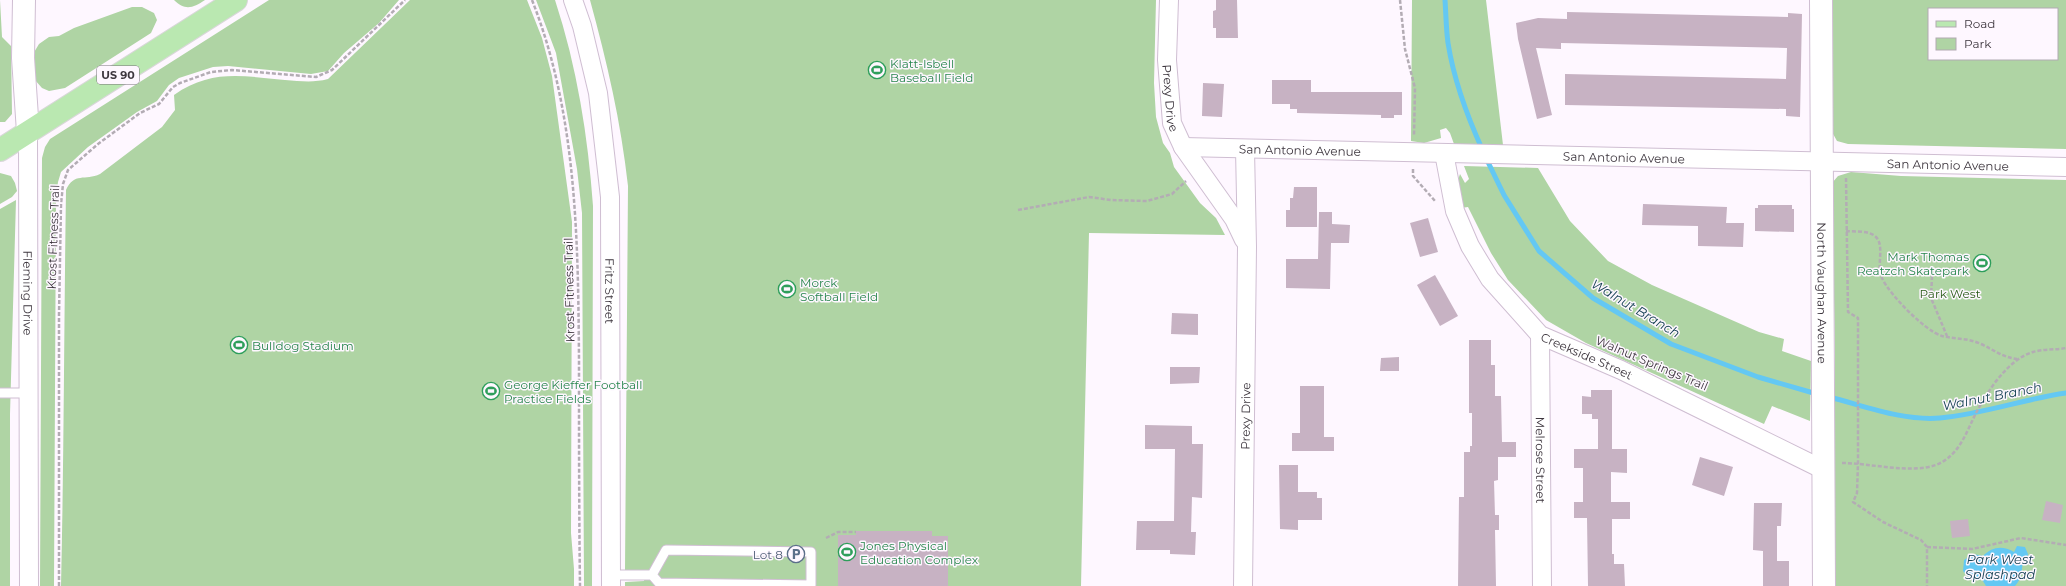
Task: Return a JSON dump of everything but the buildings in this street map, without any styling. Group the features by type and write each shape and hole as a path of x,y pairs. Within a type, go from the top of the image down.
{"main road":[{"name":"US 90","path":"0,150 236,0"}],"street":[{"name":"Fleming Drive","path":"24,0 24,58 28,132 30,289 28,393 28,586"},
{"name":"Fritz Street","path":"573,0 584,32 598,93 610,197 611,580"},
{"name":"Prexy Drive","path":"1169,0 1167,60 1172,123 1182,148 1234,219 1247,246"},
{"name":"North Vaughan Avenue","path":"1821,0 1824,350 1824,586"},
{"name":"San Antonio Avenue","path":"1182,148 1822,160 2066,167"},
{"name":"Prexy Drive","path":"1243,586 1247,246 1245,149"},
{"name":"Creekside Street","path":"1444,153 1455,210 1470,246 1484,270 1503,294 1540,335 1824,459"},
{"name":"Melrose Street","path":"1540,335 1542,586"}],"lane":[{"path":"0,393 28,393"},
{"path":"666,550 811,552 811,585 659,583 652,575 666,550"},
{"path":"611,580 652,575"}],"path":[{"name":"Krost Fitness Trail","path":"59,586 61,228 63,184 68,170 98,144 140,114 159,104 173,87 180,83 211,72 232,70 316,78 332,70 405,0"},
{"name":"Krost Fitness Trail","path":"532,0 544,29 558,84 573,184 578,258 580,586"},
{"path":"1400,0 1405,49 1415,88 1413,176 1436,203 1455,210"},
{"path":"1846,161 1848,312 1858,318 1858,463 1857,493 1853,502 1883,522 1921,540 1927,547 1927,586"},
{"path":"1018,210 1089,197 1111,200 1147,201 1172,194 1199,170"},
{"path":"1846,231 1871,233 1877,237 1880,246 1881,277 1898,302 1931,330 1947,336 1962,338 1980,344 2004,357 2017,359"},
{"path":"1932,276 1931,298 1947,336"},
{"path":"1824,459 1836,462 1908,468 1929,466 1944,461 1954,454 1966,436 1976,412 2005,370 2017,359 2033,351 2066,348"},
{"path":"826,538 838,532 856,532"},
{"path":"1927,547 1972,549 2022,538 2066,545"}],"green space":[{"path":"0,0 2,37 11,46 12,114 5,122 0,122"},
{"path":"174,0 205,0 197,5 185,7"},
{"path":"269,0 399,0 379,23 344,53 328,71 311,74 228,66 213,67 179,78 169,85 157,101 137,112 88,147 61,172 56,198 54,586 40,586 42,158 45,147 50,139"},
{"path":"410,0 527,0 542,38 552,76 572,222 571,533 574,586 61,586 66,190 69,184 76,179 100,174 162,127 175,110 174,95 201,81 227,76 306,81 328,79"},
{"path":"536,0 555,0 563,25 570,51 585,128 591,180 593,206 592,586 584,586 582,213 577,169 556,53"},
{"path":"590,0 1156,0 1154,83 1156,117 1163,143 1170,153 1174,167 1200,203 1216,218 1225,235 1089,233 1081,586 625,586 625,582 644,581 645,574 625,571 628,186 622,139 613,92"},
{"path":"1412,0 1486,0 1503,145 1454,144 1450,133 1446,128 1440,130 1441,138 1424,143 1411,141"},
{"path":"1831,0 2066,0 2066,149 1848,144 1837,141 1832,132"},
{"path":"132,7 142,7 154,13 157,20 151,33 65,88 49,91 42,88 35,80 33,54 39,44 49,37 59,36 74,28"},
{"path":"1464,166 1538,168 1570,221 1608,261 1652,285 1759,332 1784,339 1782,351 1811,361 1810,421 1772,406 1764,424 1586,343 1546,320 1508,280 1491,253 1468,207 1461,208 1458,180 1460,174 1465,183 1469,179"},
{"name":"Park West","path":"1851,172 1901,176 2066,180 2066,586 1835,586 1835,354 1832,183 1838,176"},
{"path":"0,173 11,176 17,191 12,197 0,204"},
{"path":"16,200 10,414 10,586 0,586 0,209"}],"water":[{"name":"Park West Splashpad","path":"2017,546 2025,547 2028,554 2027,559 2023,562 2021,577 2015,586 1986,586 1981,578 1970,579 1963,571 1964,560 1973,554 1983,556 1997,548 2005,548 2014,552"}],"waterway":[{"name":"Walnut Branch","path":"1445,0 1447,38 1457,85 1483,151"},
{"name":"Walnut Branch","path":"1486,158 1504,195 1539,251 1593,298 1671,344 1758,377 1817,394"},
{"name":"Walnut Branch","path":"1829,397 1898,415 1940,418 1972,413 2066,393"}],"place":[{"name":"Klatt-Isbell Baseball Field","path":"877,70"},
{"name":"Mark Thomas Reatzch Skatepark","path":"1982,263"},
{"name":"Morck Softball Field","path":"787,289"},
{"name":"Bulldog Stadium","path":"239,345"},
{"name":"George Kieffer Football Practice Fields","path":"491,391"},
{"name":"Jones Physical Education Complex","path":"847,552"},
{"name":"Lot 8","path":"796,554"}]}
